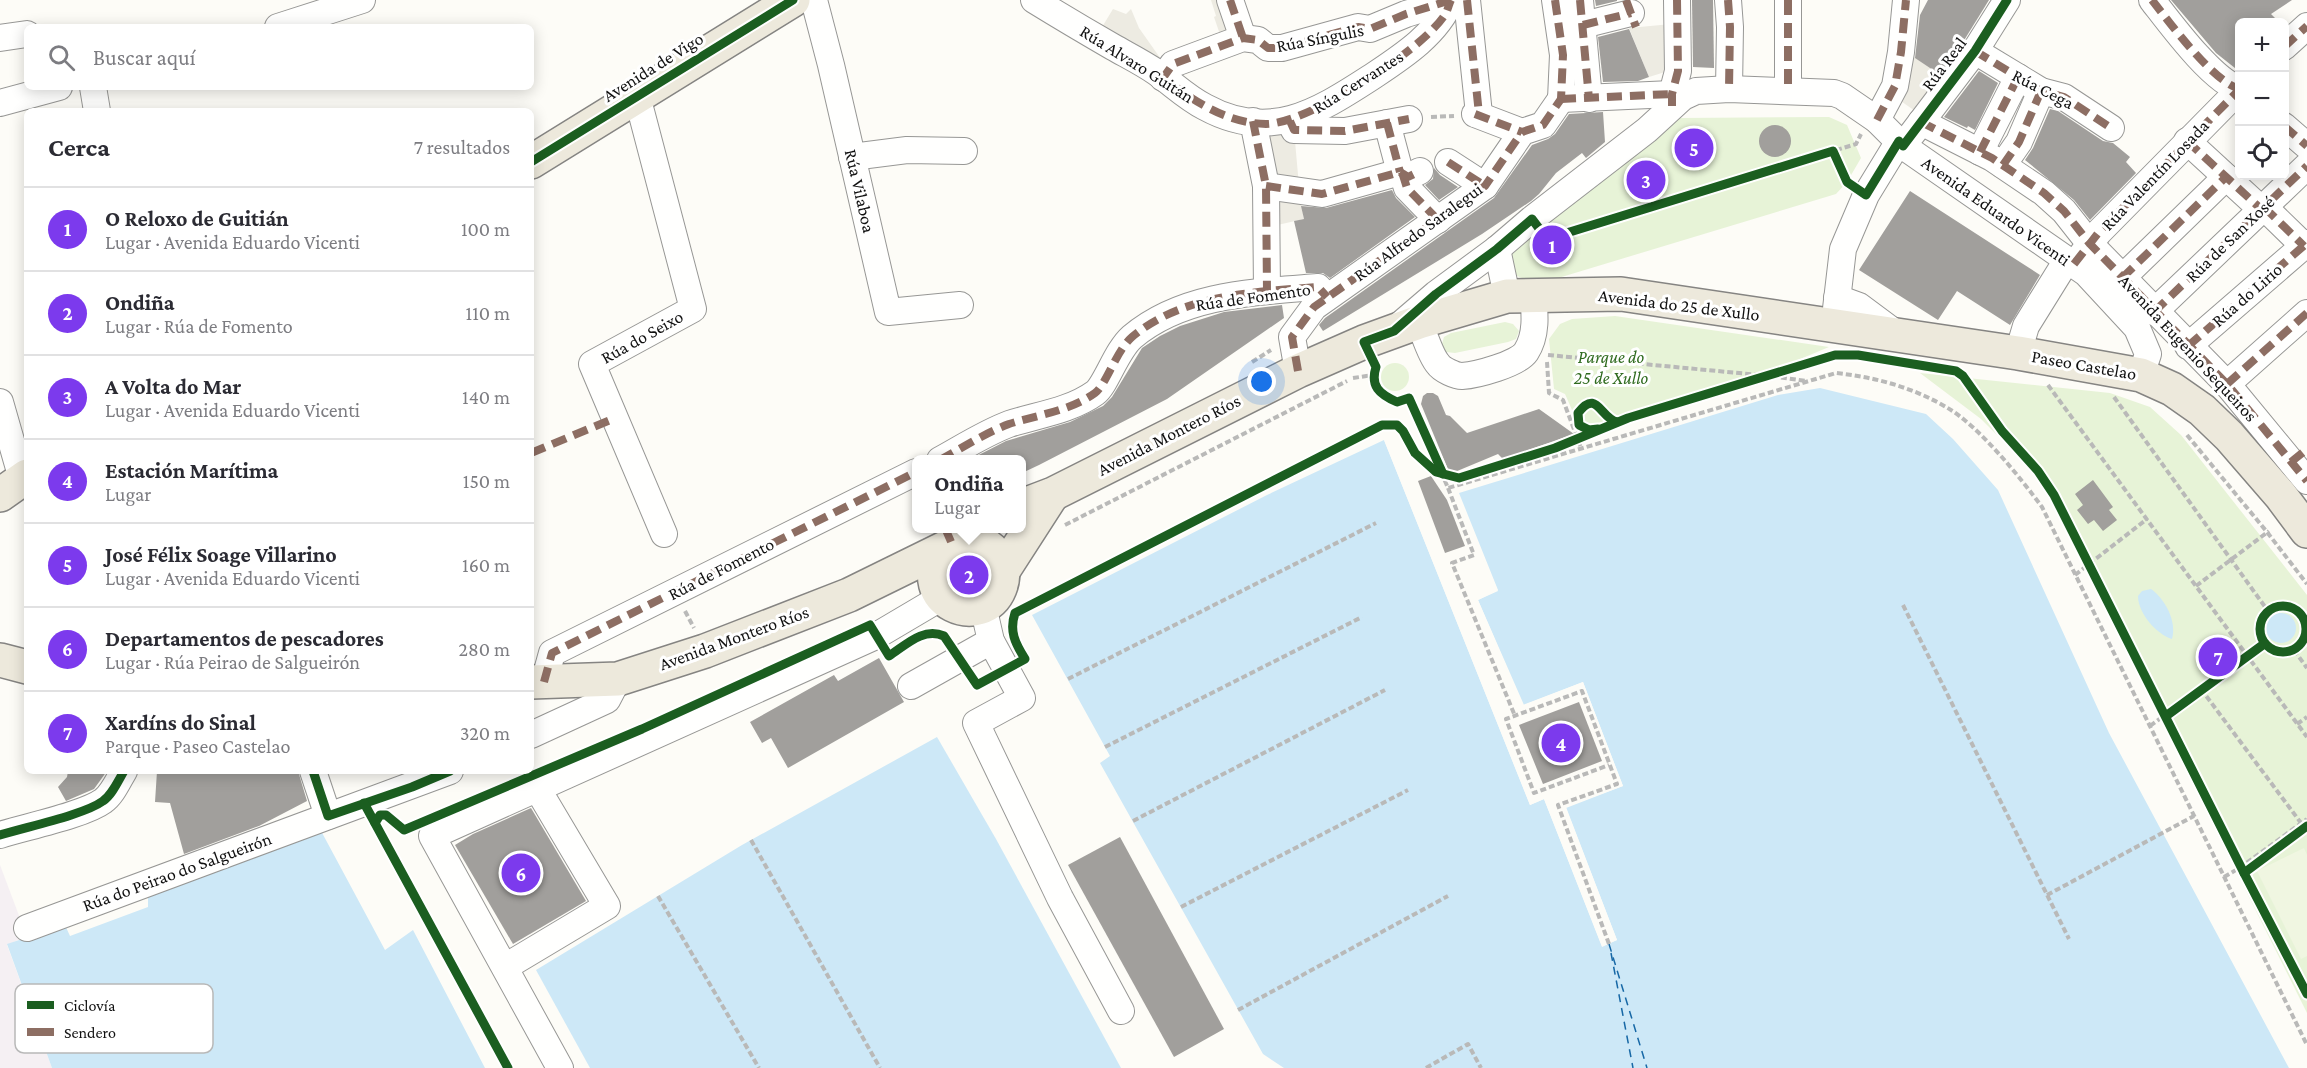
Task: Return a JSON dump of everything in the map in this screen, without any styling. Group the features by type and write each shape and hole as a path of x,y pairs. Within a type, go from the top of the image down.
{"main road":[{"name":"Avenida de Vigo","path":"534,160 793,0"},
{"name":"Avenida do 25 de Xullo","path":"1392,332 1520,295 1621,294 1836,312"},
{"name":"Paseo Castelao","path":"1836,312 1900,337 2018,353 2141,375 2172,389 2202,410 2229,436 2300,522"},
{"name":"Avenida Montero Ríos","path":"1026,506 1032,501 1053,494 1298,371 1392,332"},
{"path":"1003,571 1053,494"},
{"path":"939,593 934,576 936,562 963,538"},
{"path":"963,538 991,548 999,558 1003,571 999,592 992,600 983,606 965,609 956,607 939,593 918,585 849,595 963,538"},
{"name":"Avenida Montero Ríos","path":"537,682 618,679 705,651 849,595"},
{"path":"0,660 24,666"}],"street":[{"path":"287,24 362,0"},
{"name":"Rúa Vilaboa","path":"814,0 888,312 960,305"},
{"name":"Rúa Alvaro Guitán","path":"1034,0 1163,78 1205,107 1224,116 1247,120"},
{"path":"1163,78 1173,64 1243,38 1230,0"},
{"name":"Rúa Síngulis","path":"1243,38 1258,40 1268,48 1282,48 1358,27 1370,29 1406,14 1451,0"},
{"name":"Rúa Cervantes","path":"1247,120 1266,124 1290,121 1342,95 1404,56 1440,21 1451,0"},
{"path":"1467,0 1477,114 1522,132"},
{"path":"1555,0 1563,55 1561,99 1672,100 1678,71 1677,0"},
{"path":"1580,0 1589,99"},
{"path":"1728,0 1729,89"},
{"path":"1788,0 1788,91"},
{"path":"1867,124 1895,86 1902,46 1906,0"},
{"name":"Rúa Real","path":"1836,312 1843,249 1866,195 1901,144 1921,122 1975,51 2007,0"},
{"path":"2152,0 2190,48 2228,85 2235,88"},
{"path":"1583,25 1631,14"},
{"path":"2289,42 2307,26"},
{"path":"0,38 24,34"},
{"name":"Rúa Cega","path":"1975,51 2041,91 2064,97 2111,128"},
{"path":"1980,152 2018,77"},
{"name":"Avenida Eduardo Vicenti","path":"1392,332 1437,294 1647,130 1672,100 1683,98 1696,91 1729,89 1834,93 1842,96 1867,124 1901,144 2086,273 2137,328 2148,354 2141,375"},
{"path":"4,105 50,90"},
{"path":"94,90 96,108"},
{"path":"2003,165 2019,142 2041,91"},
{"name":"Rúa Valentín Losada","path":"2018,353 2026,327 2070,262 2235,93"},
{"name":"Rúa do Seixo","path":"637,96 693,309 592,364 664,534"},
{"name":"Rúa Alfredo Saralegui","path":"1298,371 1292,337 1314,307 1485,186 1522,132 1543,125 1561,99"},
{"path":"1247,120 1266,186 1267,291"},
{"path":"1290,121 1294,130 1310,132 1345,131 1398,121 1407,172 1407,188 1438,220"},
{"name":"Avenida Eugenio Sequeiros","path":"1921,122 2003,165 2044,193 2064,211 2090,244 2154,312 2227,384 2302,464"},
{"path":"2289,130 2307,146"},
{"path":"2187,141 2305,245"},
{"path":"852,157 907,150 964,151"},
{"path":"1448,162 1485,186"},
{"name":"Rúa de San Xosé","path":"2154,312 2307,166"},
{"path":"1266,186 1322,194 1407,172"},
{"path":"2122,278 2226,177"},
{"name":"Rúa do Lirio","path":"2188,346 2305,245"},
{"path":"1392,332 1438,365 1461,376 1513,364 1525,354 1531,340 1535,320 1497,249"},
{"name":"Rúa de Fomento","path":"948,455 1008,425 1048,414 1096,393 1119,351 1131,338 1144,328 1186,306 1267,291 1318,287 1327,297"},
{"path":"2227,384 2307,314"},
{"path":"0,402 16,483"},
{"name":"Rúa de Fomento","path":"537,682 552,653 912,474"},
{"path":"560,1068 432,836 876,636 939,593"},
{"path":"983,606 990,641 1022,698 976,723 1060,898 1121,1011"},
{"path":"910,686 990,641"},
{"path":"534,734 607,700 618,679"},
{"path":"0,835 79,811 103,801 114,789 122,774"},
{"path":"314,774 328,816"},
{"name":"Rúa do Peirao do Salgueirón","path":"27,928 443,774"},
{"path":"505,968 607,906 537,788"}],"path":[{"path":"1398,121 1477,114"},
{"path":"1532,219 1547,239 1856,144 1867,124"},
{"path":"1833,151 1847,182 1866,195"},
{"path":"1392,332 1376,366 1373,375 1374,386 1383,396 1397,402 1409,398 1443,474 1474,555 1452,563 1515,716"},
{"path":"1548,344 1549,393 1563,400 1581,448"},
{"path":"1547,355 1809,381"},
{"path":"1737,385 1788,370"},
{"path":"1448,488 1836,373 1869,376 1921,394 1948,408 1970,425 2027,486 2042,507 2307,1045"},
{"path":"1063,526 1353,378 1373,375"},
{"path":"2055,381 2044,379 2307,737"},
{"path":"2108,389 2268,611"},
{"path":"1428,465 1436,472 1459,478 1555,448 1577,438 1585,431 1579,425 1578,413"},
{"path":"2186,434 2307,584"},
{"path":"2075,574 2147,519"},
{"path":"2196,586 2267,532 2300,522"},
{"path":"1068,679 1376,523"},
{"path":"2084,554 2094,574"},
{"path":"676,591 705,651"},
{"path":"1903,605 2069,939"},
{"path":"2288,606 2296,609 2306,625 2306,634 2301,645 2294,650 2281,652 2264,644 2260,628 2263,617 2268,611 2288,606"},
{"path":"2301,615 2307,611"},
{"path":"1105,747 1362,617"},
{"path":"2150,726 2264,644"},
{"path":"2294,650 2307,668"},
{"path":"2201,689 2304,825"},
{"path":"1133,821 1385,690"},
{"path":"1609,944 1558,805 1617,784 1610,765 1582,691 1506,719 1534,793 1610,765"},
{"path":"2160,706 2171,726"},
{"path":"2297,724 2307,717"},
{"path":"1181,907 1408,790"},
{"path":"2047,895 2194,816"},
{"path":"2236,857 2244,873 2304,825 2307,819"},
{"path":"751,840 880,1068"},
{"path":"2224,877 2241,867"},
{"path":"657,896 759,1068"},
{"path":"1238,1010 1448,896"},
{"path":"1426,1068 1468,1044 1481,1068"}],"shaded area":[{"path":"1211,0 1236,0 1226,52 1214,17 1216,16"},
{"path":"1113,9 1126,14 1131,9 1139,28 1163,62 1096,37"},
{"path":"1682,23 1681,67 1649,77 1629,28"},
{"path":"1909,54 1955,87 1928,120 1885,90"},
{"path":"1266,119 1294,130 1304,219 1273,226"},
{"path":"0,865 21,921 23,938 7,945 21,984 15,984 15,1053 47,1053 52,1068 0,1068"}],"green space":[{"path":"1829,117 1847,125 1861,158 1847,182 1836,194 1555,279 1521,278 1506,265 1512,246 1680,118"},
{"name":"Parque do 25 de Xullo","path":"1615,316 1829,347 1762,375 1716,386 1590,428 1580,428 1565,394 1554,389 1549,339 1560,324 1572,319"},
{"path":"1505,322 1513,324 1519,331 1516,339 1455,353 1446,352 1442,344 1444,337 1451,333"},
{"path":"1395,363 1405,367 1409,377 1405,387 1395,391 1385,387 1381,377 1385,367"},
{"path":"1920,373 2110,393 2150,407 2181,435 2307,595 2307,1013 2050,499 2027,465 1981,419"},
{"path":"2304,848 2307,855 2307,956 2301,959 2257,871"}],"water":[{"path":"1820,388 1926,414 1953,439 1998,490 2109,733 2289,1068 1284,1068 1263,1054 1100,763 1110,756 1032,615 1267,495 1384,440 1530,805 1544,799 1602,946 1617,940 1566,807 1623,786 1583,682 1524,705 1478,600 1498,590 1459,493 1778,395"},
{"path":"2151,589 2161,598 2169,611 2173,625 2172,639 2154,628 2141,609 2138,596 2142,591"},
{"path":"2281,613 2292,617 2296,628 2292,639 2281,643 2270,639 2266,628 2270,617"},
{"path":"937,737 996,839 1121,1068 590,1068 536,970 742,845"},
{"path":"320,829 385,950 413,930 485,1068 52,1068 47,1053 213,1053 213,984 22,984 7,944 65,925 70,936 148,907 148,894"}],"pier":[{"path":"1384,440 1389,443 1532,801 1543,796 1547,798 1604,943 1613,939 1563,807 1619,785 1582,686 1525,708 1521,706 1475,601 1494,589 1456,491 1498,591 1478,600 1523,705 1583,682 1623,786 1566,808 1617,940 1602,947 1544,799 1530,805"}],"building":[{"path":"1595,0 1617,0 1617,1 1596,6"},
{"path":"1692,0 1713,0 1714,68 1693,67"},
{"path":"1928,0 1989,0 1963,42 1939,74 1915,58 1920,15"},
{"path":"2171,0 2292,0 2271,14 2275,18 2235,18 2235,68 2216,53"},
{"path":"1629,29 1649,77 1638,81 1603,82 1598,37"},
{"path":"1979,71 1998,83 1975,130 1944,117"},
{"path":"2050,109 2058,111 2103,141 2113,143 2130,157 2126,162 2136,173 2090,220 2074,200 2025,160 2033,148"},
{"path":"1603,112 1605,142 1586,158 1582,153 1556,173 1531,201 1482,234 1323,331 1319,325 1325,318 1494,198 1532,145 1555,134 1569,114"},
{"path":"1775,125 1786,130 1791,141 1786,152 1775,157 1764,152 1759,141 1764,130"},
{"path":"1434,168 1458,187 1439,200 1425,185 1433,179"},
{"path":"1392,190 1396,198 1415,217 1330,278 1323,273 1306,273 1294,221 1304,219 1301,206 1326,208"},
{"path":"1910,191 2040,275 2010,325 1957,291 1938,320 1859,270"},
{"path":"1282,305 1284,318 1167,399 1026,471 1026,455 979,455 1006,441 1070,422 1103,406 1112,397 1142,348 1180,326 1224,312"},
{"path":"1427,393 1438,396 1446,415 1450,416 1467,433 1539,409 1574,434 1503,459 1498,454 1450,474 1421,404 1423,396"},
{"path":"1431,476 1447,500 1465,546 1445,553 1418,481"},
{"path":"2093,480 2113,507 2109,510 2117,520 2103,531 2094,520 2088,524 2077,510 2083,505 2075,494"},
{"path":"879,658 904,702 788,768 771,738 762,743 750,722 834,675 838,681"},
{"path":"1579,702 1602,761 1543,784 1519,725"},
{"path":"68,774 105,774 94,789 66,801 58,787"},
{"path":"157,774 299,774 307,801 259,826 184,854 170,803 155,802"},
{"path":"531,808 586,901 513,944 455,845 473,834"},
{"path":"1120,837 1224,1029 1174,1057 1068,865"}],"ferry route":[{"path":"1609,944 1647,1068"},
{"path":"1611,953 1633,1068"}],"marked path":[{"path":"1230,0 1243,38"},
{"path":"1451,0 1446,13 1434,28 1391,64 1336,98 1285,121 1266,124 1237,120 1211,109 1163,78 1173,64 1243,38 1258,40 1268,48 1282,48 1358,27 1370,29 1406,14 1451,0"},
{"path":"1467,0 1479,114"},
{"path":"1555,0 1563,55 1561,99"},
{"path":"1580,0 1589,99"},
{"path":"1626,0 1636,27"},
{"path":"1672,106 1672,94 1678,71 1677,0"},
{"path":"1728,0 1729,89"},
{"path":"1788,0 1788,91"},
{"path":"1877,120 1895,86 1906,0"},
{"path":"2152,0 2205,64 2235,87"},
{"path":"1583,25 1631,13"},
{"path":"2289,42 2307,26"},
{"path":"1975,51 2041,91 2064,97 2111,128"},
{"path":"1980,152 2018,77"},
{"path":"2003,165 2019,142 2041,91"},
{"path":"1561,99 1672,94"},
{"path":"2074,264 2099,232 2235,94"},
{"path":"1298,371 1292,337 1314,307 1485,186 1522,132 1543,125 1561,99"},
{"path":"1475,114 1522,132"},
{"path":"1290,121 1294,130 1345,131 1409,119"},
{"path":"1253,121 1266,186 1267,291"},
{"path":"1921,122 1992,158 2044,193 2064,211 2090,244 2227,384 2307,481"},
{"path":"1387,123 1400,172"},
{"path":"2289,130 2307,146"},
{"path":"2187,141 2261,209"},
{"path":"1448,162 1485,186"},
{"path":"2154,312 2307,166"},
{"path":"1266,186 1322,194 1400,172 1408,177 1420,171"},
{"path":"1402,172 1407,188 1438,220"},
{"path":"2122,278 2226,177"},
{"path":"2264,207 2304,246"},
{"path":"2188,346 2307,243"},
{"path":"949,455 1009,424 1064,408 1095,393 1126,343 1152,323 1174,312 1220,298 1270,291 1318,287 1327,297"},
{"path":"2227,384 2307,313"},
{"path":"534,452 615,418"},
{"path":"2291,462 2307,449"},
{"path":"544,682 552,653 912,474"},
{"path":"947,533 952,544"}],"cycle path":[{"path":"534,160 793,0"},
{"path":"1903,146 1975,51 2007,0"},
{"path":"1443,474 1409,398 1397,402 1385,396 1375,384 1376,367 1364,342 1394,331 1436,294 1497,249 1532,219 1547,239 1833,151 1847,182 1866,195 1899,141"},
{"path":"375,823 380,815 386,815 404,830 642,729 870,625 889,656 922,635 944,636 977,685 1025,659 1014,637 1015,613 1382,425 1397,425 1403,431 1415,453 1436,472 1459,478 1555,448 1628,418 1835,355 1858,355 1956,371 1963,376 2002,431 2038,471 2054,495 2307,994"},
{"path":"1598,429 1589,430 1579,425 1578,413 1590,403 1617,422"},
{"path":"2283,606 2299,613 2306,629 2299,645 2283,652 2267,645 2260,629 2267,613 2283,606"},
{"path":"2166,716 2264,644"},
{"path":"0,835 69,816 94,806 109,795 122,774"},
{"path":"314,774 328,816 443,774"},
{"path":"364,803 508,1068"},
{"path":"2244,873 2307,826"}],"place":[{"name":"José Félix Soage Villarino","path":"1694,148"},
{"name":"A Volta do Mar","path":"1646,180"},
{"name":"O Reloxo de Guitián","path":"1552,245"},
{"name":"Ondiña","path":"969,575"},
{"name":"Xardíns do Sinal","path":"2218,657"},
{"name":"Estación Marítima","path":"1561,743"},
{"name":"Departamentos de pescadores","path":"521,873"}]}
